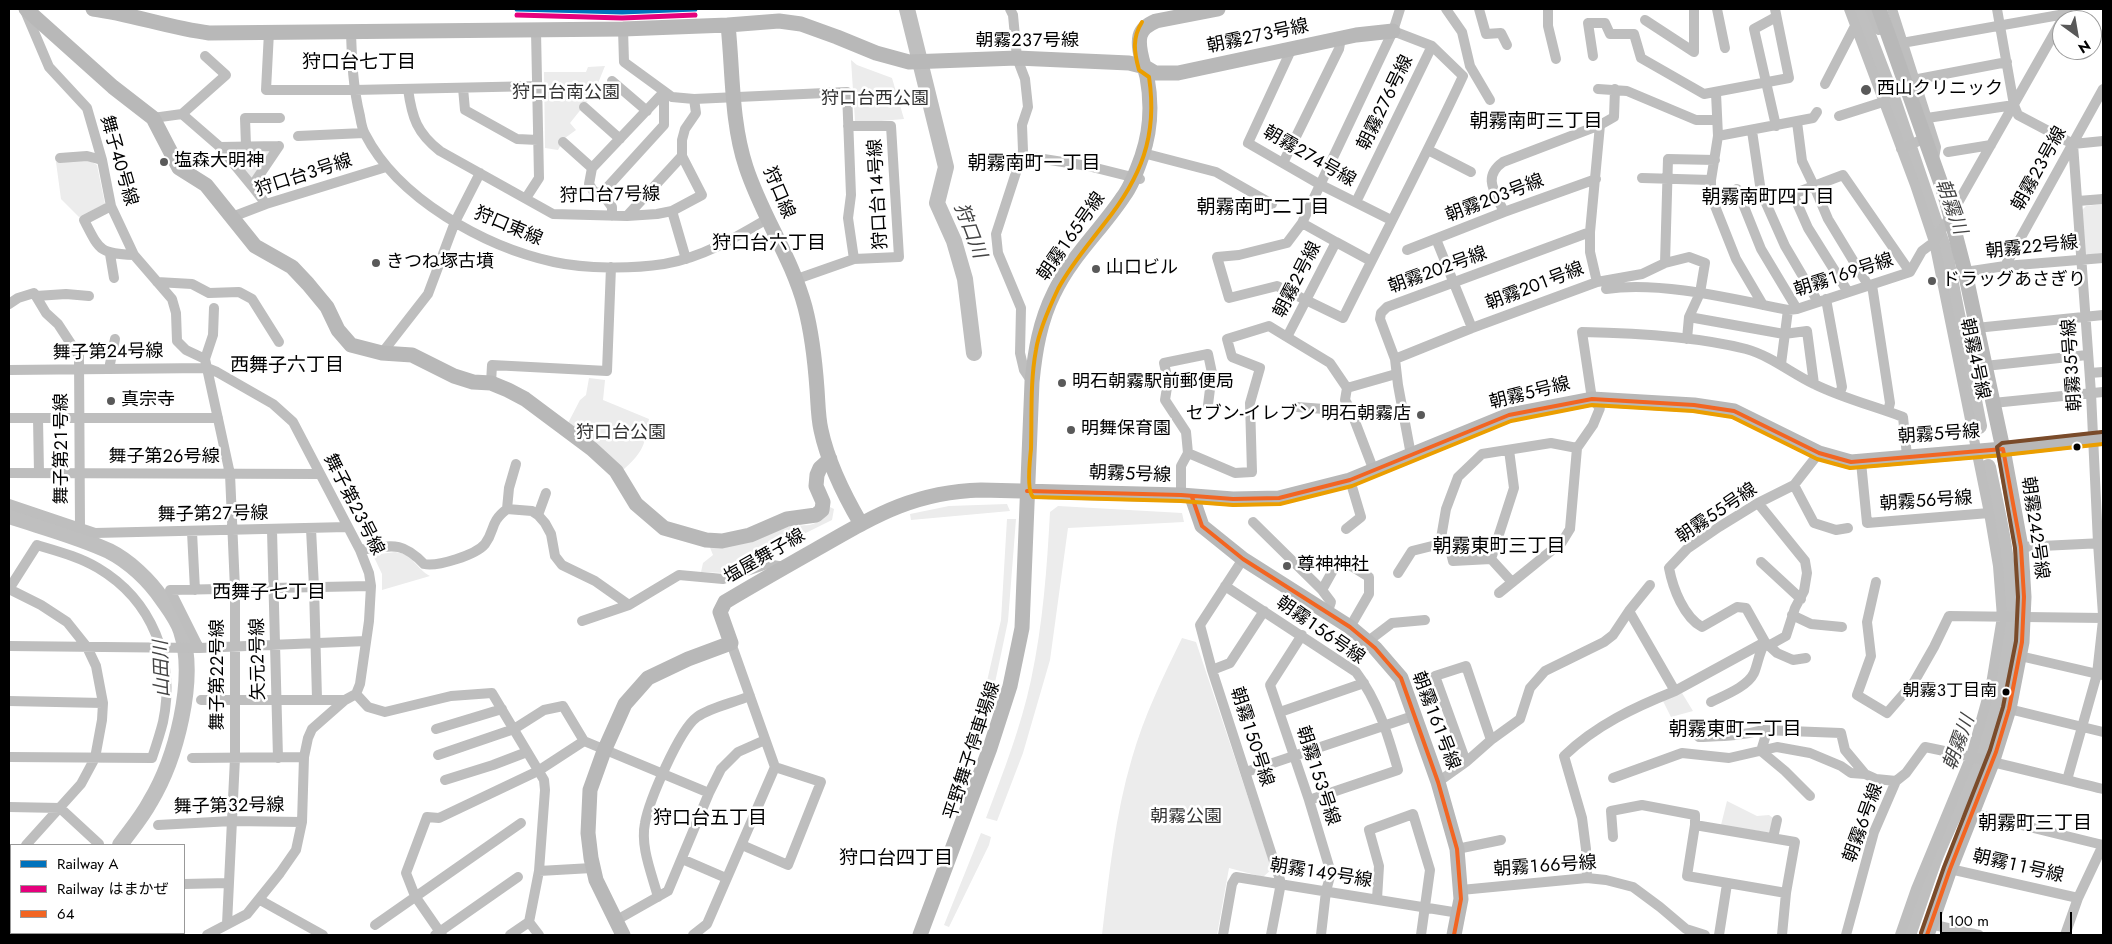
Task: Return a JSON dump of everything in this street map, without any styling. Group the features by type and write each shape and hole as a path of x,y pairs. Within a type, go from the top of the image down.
{"street":[{"path":"25,9 113,87 153,118 179,168 206,185 255,246 292,267 327,307 338,330 351,345 382,353 412,356 454,376 473,382 490,383 525,399 592,449 616,471 636,504 649,518 664,528 706,540 722,541 750,535 787,519 816,515 822,510 823,502 816,486 817,475 820,468 830,459 847,501 861,524 891,508 930,495 955,491 1032,491"},
{"name":"舞子４０号線","path":"25,9 49,67 87,108 102,160 112,206 134,255 172,299 176,313 177,341 206,364"},
{"name":"朝霧２３７号線","path":"92,9 131,15 166,26 209,33 536,31 728,25 780,21 801,24 876,53 909,62 1017,58 1129,63 1150,70"},
{"path":"1010,9 1013,15 1017,58 1025,79 1028,107 1022,125 1023,151 996,234 998,253 1020,308 1020,353 1024,370 1032,382"},
{"name":"朝霧１６５号線","path":"1032,491 1043,348 1058,305 1077,270 1130,200 1148,154 1150,70 1139,46 1140,34 1147,25 1171,17 1218,9"},
{"name":"朝霧２号線","path":"1188,453 1235,474 1252,472 1250,403 1260,368 1232,357 1227,339 1269,326 1287,337 1307,300 1336,242 1302,223 1393,31 1400,9"},
{"path":"1446,9 1462,32 1470,66 1490,100"},
{"path":"1479,9 1486,34 1501,33 1507,45"},
{"path":"1548,9 1548,26 1556,59"},
{"path":"1645,20 1694,52 1694,9"},
{"path":"1718,9 1725,48"},
{"name":"朝霧４号線","path":"1849,9 1902,148 1934,241 1998,566 2011,617 1972,756 1916,889 1900,935"},
{"path":"1870,9 1882,38 1900,65"},
{"name":"朝霧２４２号線","path":"1880,9 1900,65 1919,141 1934,165 1947,221 1965,272 2003,449 2021,547 2011,617 2020,656 2009,709 1988,761 1972,813 1928,930"},
{"path":"1892,9 1902,43 1905,86 1927,118 1936,147 1934,165"},
{"path":"1997,9 2014,105 2018,116 2073,144 2103,141"},
{"path":"1593,56 1588,23 1605,24 1610,34 1634,34 1641,58 1704,94 1716,93 1766,83 1789,78 1776,13 1754,29 1766,83 1776,126"},
{"path":"1902,43 2000,26 2052,14"},
{"name":"狩口線","path":"728,25 733,96 740,142 746,167 768,219 797,279 814,351 820,429 830,459"},
{"path":"1825,84 1855,26"},
{"path":"623,29 624,62 672,97 694,99 847,92 851,195 848,218 854,259"},
{"path":"526,198 539,178 536,31"},
{"name":"朝霧２７３号線","path":"1150,70 1178,73 1341,38 1393,31 1432,46 1463,76 1428,150 1343,318 1307,300"},
{"path":"269,32 266,90 538,86"},
{"name":"狩口東線","path":"351,33 354,90 364,133 386,167 423,201 456,222 488,238 537,257 556,262 633,268 686,259 713,249 768,219"},
{"path":"1283,164 1339,49 1341,38"},
{"path":"1848,292 1808,228 1793,194 1843,175 1910,272 1922,251 1934,241 1947,221 2052,38"},
{"name":"朝霧２７６号線","path":"1356,202 1432,46"},
{"name":"朝霧２７４号線","path":"1292,48 1248,143 1319,184 1391,220"},
{"path":"153,118 182,114 226,75 205,56"},
{"path":"1839,116 1883,98 1905,86 2007,62"},
{"path":"612,81 647,111"},
{"path":"463,88 465,110 517,139 538,140"},
{"name":"狩口台７号線","path":"408,89 411,115 428,141 440,151 553,214 627,216 672,211 702,195 682,156"},
{"path":"1598,90 1615,89 1627,91 1696,120 1717,120"},
{"path":"1504,212 1492,183 1491,174 1495,167 1600,125 1614,117 1615,89"},
{"name":"朝霧２３号線","path":"2005,266 2103,89"},
{"path":"612,216 612,207 602,193 594,192 589,184 592,168 664,92"},
{"path":"602,193 664,125 664,92"},
{"path":"1716,93 1718,136 1710,196 1736,259 1763,305"},
{"path":"627,216 682,156 682,140 685,129 696,113 694,99"},
{"path":"1927,118 2014,105"},
{"path":"584,107 620,139"},
{"path":"1718,136 1797,122 1813,118 1817,112"},
{"path":"182,114 220,146 266,204"},
{"path":"246,146 246,118 280,118"},
{"path":"1797,122 1802,161 1828,219 1870,285 1890,403 1888,411"},
{"name":"朝霧２０１号線","path":"1395,359 1472,328 1597,282 1590,252 1590,232 1600,125"},
{"name":"狩口台１４号線","path":"797,279 854,259 899,257 891,126 848,126"},
{"path":"1752,131 1761,192 1785,246 1822,301 1842,387 1840,393"},
{"path":"298,136 364,133"},
{"path":"1902,148 1919,141"},
{"path":"563,142 592,168"},
{"name":"朝霧３５号線","path":"2067,780 2082,727 2100,675 2103,617 2098,438 2087,354 2086,316 2073,144"},
{"path":"1948,152 1992,145"},
{"path":"220,146 279,146 252,186"},
{"path":"1428,150 1471,172"},
{"path":"1148,154 1216,172 1272,204"},
{"path":"60,158 87,156 102,160"},
{"path":"1021,157 1088,166 1138,178"},
{"path":"1665,263 1668,159 1715,160"},
{"name":"狩口台３号線","path":"232,217 266,204 386,167"},
{"path":"382,353 428,294 456,222 480,173"},
{"name":"朝霧１６５号線","path":"1032,491 1032,382 1036,346 1054,294 1089,240 1138,178"},
{"path":"1642,178 1711,180"},
{"name":"朝霧２０３号線","path":"1407,250 1596,179"},
{"path":"1737,189 1761,250 1792,310 1784,334 1781,364"},
{"path":"2078,201 2103,199"},
{"path":"112,206 84,220 96,244 110,254 134,255"},
{"path":"672,211 686,259"},
{"path":"1302,223 1287,243 1239,255 1217,257 1230,298 1277,286 1307,300"},
{"name":"朝霧２０２号線","path":"1411,456 1395,359 1380,319 1381,313 1387,308 1590,232"},
{"path":"1436,239 1472,328"},
{"path":"1336,242 1371,261"},
{"path":"110,254 114,278"},
{"path":"1597,282 1642,274 1665,263 1688,257 1705,263 1700,293 1689,317 1688,340"},
{"name":"朝霧２２号線","path":"1965,272 2005,266 2103,258"},
{"path":"490,383 492,365 606,371 611,267"},
{"name":"朝霧１６９号線","path":"1606,290 1625,287 1700,293 1792,310 1910,272"},
{"path":"157,282 192,284 209,293 239,292 252,299 280,342"},
{"path":"9,304 18,298 35,295 66,294 89,296"},
{"name":"舞子第２１号線","path":"35,295 46,313 58,324 79,356 80,528"},
{"path":"206,364 213,335 214,308"},
{"path":"1976,328 2103,315"},
{"path":"1689,317 1784,334 1806,330 1814,384"},
{"path":"1499,593 1562,542 1570,529 1577,448 1593,425 1600,408 1592,399 1582,332 1624,332 1746,349 1781,364 1814,384 1903,418 1907,456"},
{"path":"1287,337 1330,364 1347,388 1345,400 1374,472"},
{"path":"109,369 115,339"},
{"path":"1186,496 1181,466 1188,453 1186,432 1165,400 1168,381 1164,363 1208,354 1212,373 1208,404"},
{"path":"1985,366 2087,354"},
{"name":"舞子第２４号線","path":"9,370 109,369 206,364"},
{"name":"舞子第２２号線","path":"206,364 230,474 235,589 235,758 227,924"},
{"name":"舞子第２３号線","path":"206,364 273,404 293,422 360,550 369,573 371,586 366,641 360,684 356,694"},
{"path":"2090,373 2103,372"},
{"path":"1347,388 1396,374"},
{"path":"1993,403 2103,392"},
{"name":"朝霧５号線","path":"1032,491 1233,499 1279,498 1374,472 1509,415 1592,399 1694,405 1734,411 1819,453 1837,459 1861,462 2098,438"},
{"path":"1297,407 1351,411"},
{"path":"9,418 218,418"},
{"path":"38,418 39,473"},
{"path":"1440,544 1446,509 1458,477 1482,454 1552,443 1577,448"},
{"path":"1491,559 1514,488 1509,450"},
{"name":"朝霧５５号線","path":"1766,644 1746,608 1737,607 1702,627 1693,622 1672,585 1669,568 1687,550 1758,503 1794,484 1819,453"},
{"name":"朝霧５６号線","path":"1861,462 1867,523 1989,513"},
{"path":"507,509 509,488 516,464"},
{"name":"舞子第２６号線","path":"9,473 319,474"},
{"path":"1346,529 1361,517 1350,480"},
{"path":"1794,484 1814,523 1836,530 1848,528"},
{"name":"平野舞子停車場線","path":"920,935 990,748 1010,686 1022,628 1032,491"},
{"name":"平野舞子停車場線","path":"925,935 981,790 1002,732 1013,694 1027,628 1032,491"},
{"path":"538,516 546,493"},
{"name":"朝霧１６１号線","path":"1186,496 1202,526 1243,559 1350,627 1401,678 1416,715 1438,782 1457,849 1461,890 1459,913 1454,935"},
{"path":"1587,878 1582,818 1564,756 1583,738 1628,711 1675,691 1766,644 1786,636 1792,615 1801,599 1807,573 1805,561 1758,503"},
{"name":"舞子第２７号線","path":"9,504 94,533 347,527"},
{"path":"360,550 398,546 408,549 424,564 429,565 479,551 486,543 496,518 507,509 532,511 548,528 555,556 562,565 595,581 629,605"},
{"path":"1253,522 1322,590 1331,602 1327,614"},
{"name":"塩屋舞子線","path":"731,643 720,612 725,602 861,524"},
{"path":"311,529 317,699"},
{"name":"矢元２号線","path":"272,530 278,758"},
{"path":"192,532 195,590"},
{"path":"2021,547 2101,543"},
{"path":"9,757 96,758 152,758 163,720 165,685 162,648 155,630 137,600 122,585 96,567 37,544 9,589 41,605 67,622 87,647 96,666 102,703 102,720 96,758 82,784 27,844"},
{"path":"1398,573 1412,552 1440,544 1449,545 1453,562 1491,559"},
{"name":"朝霧１５０号線","path":"1243,559 1200,625 1212,670 1281,883 1271,935"},
{"path":"1491,559 1512,582"},
{"path":"1761,562 1801,599"},
{"path":"1322,590 1337,563 1348,564 1369,577 1369,594 1350,627"},
{"path":"582,621 629,605 679,574 723,579 767,564 784,567"},
{"path":"1876,582 1867,622 1871,656 1857,695 1887,713 1914,682 1949,616 2103,617"},
{"path":"1438,782 1520,719 1530,688 1545,671 1604,642 1612,635 1650,585"},
{"path":"199,648 170,590 371,586"},
{"name":"朝霧１５６号線","path":"1225,586 1356,672 1364,683 1386,725 1398,770 1309,800"},
{"path":"1212,670 1230,663 1264,611"},
{"path":"1629,611 1675,691"},
{"path":"1792,615 1811,624 1842,627"},
{"path":"1367,642 1392,623 1425,620"},
{"name":"朝霧１５３号線","path":"1302,635 1270,685 1309,800 1331,874 1326,891 1321,935"},
{"path":"9,646 199,648 366,641"},
{"path":"623,935 596,880 592,868 588,833 590,790 604,751 625,704 648,678 688,659 731,643 775,767 726,878 707,924 706,932 693,935"},
{"path":"1766,644 1793,660 1806,658"},
{"path":"1711,702 1746,682 1754,673 1758,655 1766,644"},
{"path":"2020,656 2100,675"},
{"path":"1466,762 1435,676 1466,666 1491,740"},
{"path":"1280,712 1364,683"},
{"path":"207,935 247,914 260,900 296,850 302,822 304,757 308,738 312,729 345,700 356,694 368,707 385,712 451,696 492,693 544,780 545,790 539,871 529,922 510,935"},
{"path":"658,897 645,850 645,823 662,775 680,736 696,718 750,696"},
{"path":"201,700 345,700"},
{"path":"9,701 102,703"},
{"path":"438,755 514,729 544,710 563,706 584,741 662,775 708,792"},
{"path":"436,729 502,709"},
{"path":"2009,709 2103,732"},
{"path":"1246,772 1416,715"},
{"path":"1761,751 1765,738 1763,730"},
{"path":"1699,737 1739,736 1763,730 1841,733 1844,750 1865,774"},
{"path":"615,921 668,890 708,792 721,769 738,752 765,740"},
{"path":"518,877 439,934 415,896 406,873 427,817 439,818 538,771 584,741"},
{"path":"1613,778 1682,753 1729,758 1777,747 1810,753 1841,766 1851,773 1865,774 1876,779 1896,781"},
{"name":"朝霧６号線","path":"1846,935 1874,832 1896,781 1906,773 1925,747 1972,756"},
{"path":"1761,751 1785,770 1810,796"},
{"path":"445,780 527,752"},
{"path":"1972,756 2103,789"},
{"path":"192,758 304,757"},
{"path":"742,845 788,865 821,782 775,767"},
{"path":"1613,837 1611,811 1642,805 1695,815 1687,876 1786,893"},
{"path":"9,807 60,808 99,844"},
{"path":"1972,813 2103,845 2078,898 2065,935"},
{"path":"1377,899 1379,866 1368,830 1413,814 1430,870 1421,935"},
{"path":"1773,838 1777,820"},
{"name":"舞子第３２号線","path":"158,825 232,821 302,822"},
{"path":"375,925 521,822"},
{"path":"1695,825 1795,842 1786,893 1782,935"},
{"path":"1457,849 1501,840"},
{"path":"682,859 726,878"},
{"path":"539,871 592,868"},
{"name":"朝霧１１号線","path":"1950,869 2078,898"},
{"name":"朝霧１４９号線","path":"1223,935 1232,884 1236,877 1459,913"},
{"name":"朝霧１６６号線","path":"1461,890 1587,878 1606,880 1633,887 1660,906 1686,929 1705,935"},
{"path":"185,884 229,883"},
{"path":"1719,935 1727,884"},
{"path":"260,900 323,935"},
{"path":"529,922 539,935"},
{"path":"1928,930 1979,935"}],"green space":[{"name":"狩口台西公園","path":"851,60 857,65 892,78 904,119 858,123 855,121"},
{"name":"狩口台南公園","path":"605,66 594,93 570,123 576,130 565,138 558,150 545,148 544,72 586,72 588,67"},
{"path":"273,150 251,180 229,152"},
{"path":"87,159 97,165 105,204 79,217 61,199 56,162"},
{"path":"2103,204 2103,253 2088,255 2085,253 2082,210 2086,206"},
{"name":"狩口台公園","path":"589,378 605,380 603,400 649,419 642,448 635,459 622,471 567,425 580,400 586,395"},
{"path":"1007,504 1010,511 911,520 910,514 949,506"},
{"path":"1058,506 1182,513 1184,522 1068,528 1050,660 1023,753 997,821 986,818 1017,732 1027,698 1039,638 1050,512"},
{"path":"830,507 834,509 832,520 725,573 701,572 703,563 713,555 709,545 743,544 783,527 809,525 819,520"},
{"path":"1007,519 1016,519 1008,621 988,716 979,716 1001,620"},
{"path":"395,552 407,556 430,576 382,590 382,574 373,555"},
{"name":"朝霧公園","path":"1182,638 1196,642 1272,869 1263,877 1229,868 1217,935 1102,935 1113,846 1126,780 1148,712"},
{"path":"1682,693 1693,711 1671,717 1663,701"},
{"path":"1727,801 1757,816 1769,815 1773,818 1771,833 1721,825"},
{"path":"981,833 991,837 989,845 949,927 944,925"}],"waterway":[{"name":"狩口川","path":"907,9 946,167 937,203 954,241 965,279 974,353"},
{"name":"朝霧川","path":"1858,9 1894,103 1945,253 1979,426"},
{"name":"朝霧川","path":"1908,935 1934,860 1981,753 1999,687 2008,632 2009,599 2002,533 1988,467"},
{"name":"山田川","path":"9,516 85,541 109,551 124,560 145,578 157,592 173,614 181,631 187,672 185,695 175,742 168,764 150,802 140,819 121,844"}],"rail line":[{"name":"A","path":"517,9 622,12 695,9"},
{"name":"はまかぜ","path":"517,15 622,18 695,15"}],"transit line":[{"path":"1142,22 1135,39 1135,51 1139,70 1149,77 1151,98 1151,118 1144,155 1128,190 1068,272 1058,289 1037,342 1032,387 1029,467 1029,481 1033,497 1181,501 1233,505 1280,504 1352,486 1511,421 1592,405 1693,411 1732,417 1817,459 1850,468 2004,455 2103,444"},
{"name":"64","path":"1027,491 1181,495 1233,499 1279,498 1350,480 1509,415 1592,399 1694,405 1734,411 1819,453 1851,462 2003,449 2021,547 2024,597 2022,642 2009,709 1996,752 1950,869 1927,935"},
{"path":"1921,933 1944,867 1990,750 2003,707 2016,641 2018,597 2015,548 1997,447 2002,443 2102,432"},
{"name":"64","path":"1192,497 1202,526 1243,559 1350,627 1375,648 1401,678 1438,782 1457,849 1461,899 1454,935"}],"place":[{"name":"西山クリニック","path":"1866,90"},
{"name":"塩森大明神","path":"164,162"},
{"name":"きつね塚古墳","path":"376,263"},
{"name":"山口ビル","path":"1096,269"},
{"name":"ドラッグあさぎり","path":"1932,281"},
{"name":"明石朝霧駅前郵便局","path":"1062,383"},
{"name":"真宗寺","path":"111,401"},
{"name":"セブン-イレブン 明石朝霧店","path":"1421,415"},
{"name":"明舞保育園","path":"1071,430"},
{"name":"尊神神社","path":"1287,566"},
{"name":"朝霧3丁目南","path":"2006,692"}],"district":[{"name":"狩口台七丁目","path":"359,63"},
{"name":"朝霧南町三丁目","path":"1536,122"},
{"name":"朝霧南町一丁目","path":"1034,164"},
{"name":"朝霧南町四丁目","path":"1768,198"},
{"name":"朝霧南町二丁目","path":"1263,208"},
{"name":"狩口台六丁目","path":"769,244"},
{"name":"西舞子六丁目","path":"287,366"},
{"name":"朝霧東町三丁目","path":"1499,547"},
{"name":"西舞子七丁目","path":"269,593"},
{"name":"朝霧東町二丁目","path":"1735,730"},
{"name":"狩口台五丁目","path":"710,819"},
{"name":"朝霧町三丁目","path":"2035,824"},
{"name":"狩口台四丁目","path":"896,859"}]}
